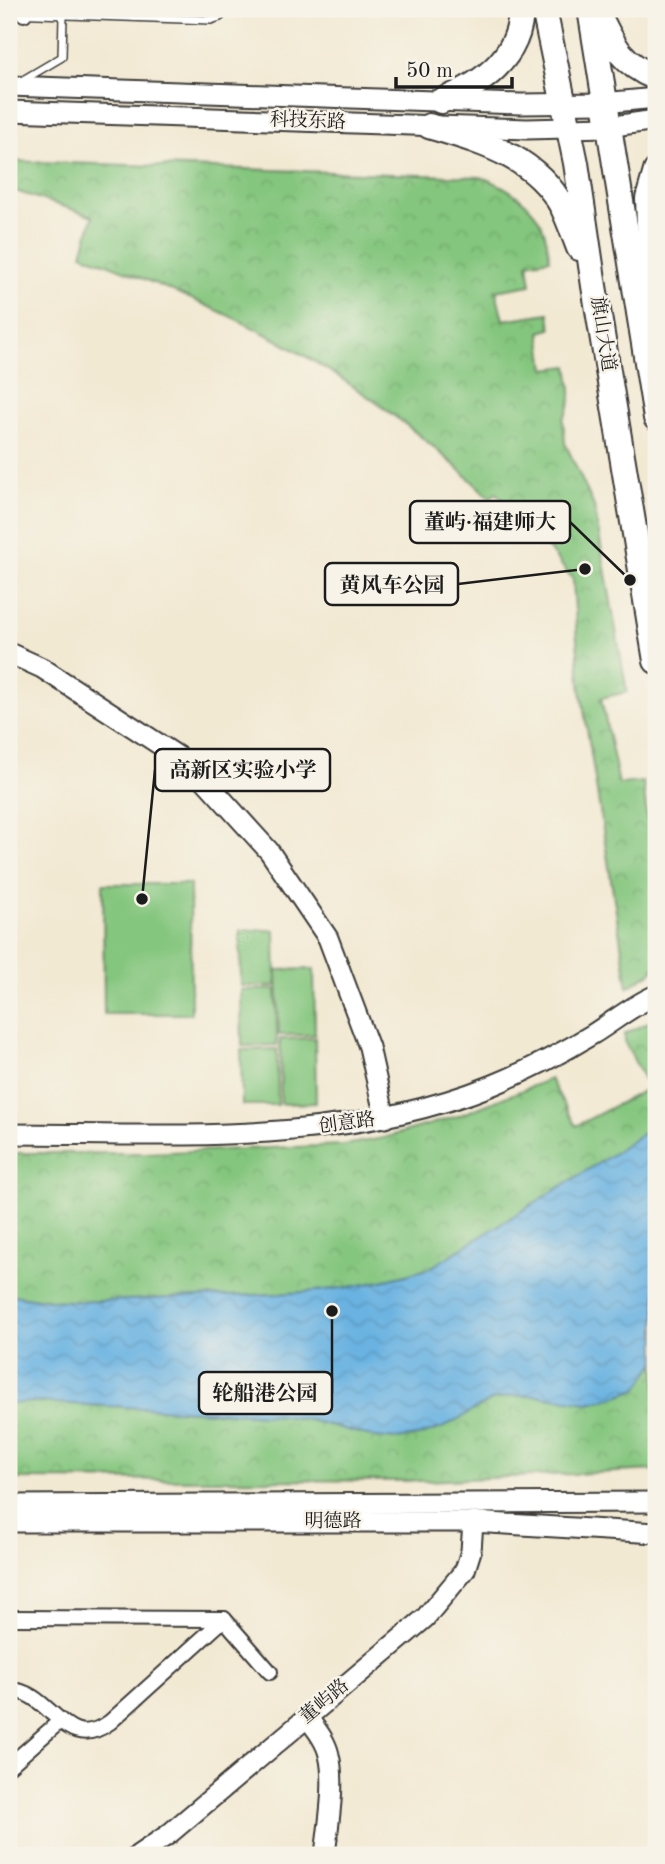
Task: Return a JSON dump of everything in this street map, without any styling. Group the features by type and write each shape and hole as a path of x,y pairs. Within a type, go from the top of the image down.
{"highway":[{"path":"441,101 465,91 506,57 516,41 521,24 521,9"},
{"name":"旗山大道","path":"544,9 570,129 656,661"},
{"name":"旗山大道","path":"590,9 605,115 656,417"},
{"path":"597,9 614,47 631,63 656,78"},
{"path":"429,126 489,144 530,168 548,185 563,208 594,286"},
{"path":"656,171 648,199 656,417"}],"main road":[{"name":"科技东路","path":"10,85 565,104 605,115"},
{"path":"10,85 10,111"},
{"path":"605,115 656,97"},
{"name":"科技东路","path":"10,111 570,129 605,115"},
{"path":"605,115 656,120"},
{"path":"9,653 42,668 191,765 269,851 328,938 369,1047 385,1118"},
{"name":"创意路","path":"9,1134 250,1133 302,1130 385,1118 450,1101 515,1075 592,1035 633,1006 656,995"},
{"path":"9,1505 656,1503"},
{"name":"明德路","path":"9,1522 656,1521"},
{"path":"472,1522 656,1533"},
{"name":"董屿路","path":"138,1855 169,1834 425,1618 465,1570 471,1550 472,1522"},
{"path":"307,1717 324,1741 330,1757 331,1804 325,1855"}],"street":[{"path":"9,1618 224,1619 270,1672"},
{"path":"9,1690 24,1692 36,1698 59,1722 83,1732 93,1732 103,1728 224,1619"},
{"path":"9,1766 59,1722"}],"lane":[{"path":"19,12 63,16 211,20 220,17 228,9"},
{"path":"10,85 62,57 63,16"}],"green space":[{"path":"9,161 481,177 501,185 519,197 534,212 544,231 550,259 528,263 531,285 496,291 503,320 549,313 551,329 540,332 545,369 568,366 571,394 563,419 565,443 594,506 627,692 601,698 619,784 643,782 656,896 656,967 652,972 628,987 580,685 573,580 534,530 496,493 490,498 404,423 310,359 224,313 82,254 93,216 9,189"},
{"path":"103,884 190,884 191,1014 104,1014"},
{"path":"240,930 275,930 276,986 241,986"},
{"path":"314,969 315,1035 279,1035 277,970"},
{"path":"276,989 277,1045 242,1046 241,990"},
{"path":"656,1019 656,1470 426,1481 9,1479 9,1153 145,1153 344,1145 383,1138 458,1116 550,1079 576,1126 649,1088 626,1045 624,1034"},
{"path":"315,1038 316,1103 281,1104 280,1039"},
{"path":"277,1049 278,1105 242,1105 241,1050"}],"water":[{"path":"656,1124 656,1362 637,1389 588,1403 540,1396 510,1396 492,1400 442,1428 418,1436 396,1439 374,1437 283,1416 35,1402 9,1404 9,1294 48,1300 89,1301 269,1294 333,1289 397,1277 430,1268 613,1154"}],"place":[{"name":"黄风车公园","path":"585,569"},
{"name":"董屿·福建师大","path":"630,580"},
{"name":"高新区实验小学","path":"142,899"},
{"name":"轮船港公园","path":"332,1311"}]}
